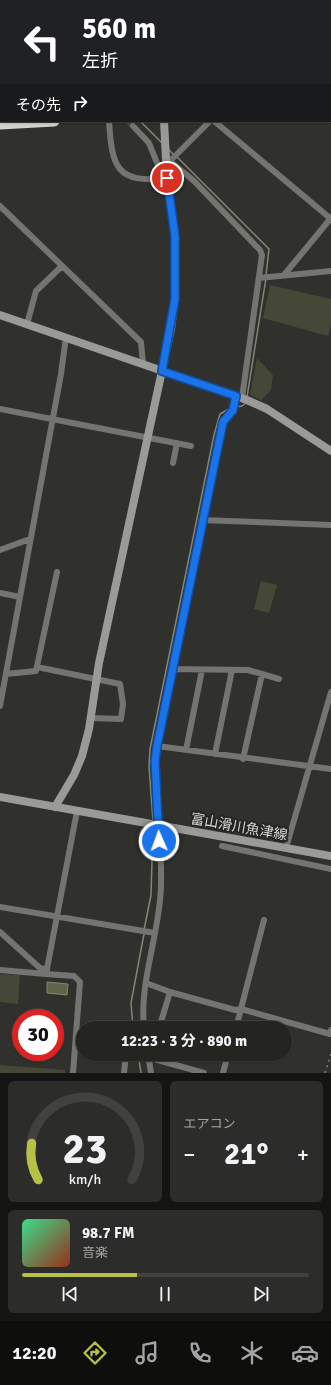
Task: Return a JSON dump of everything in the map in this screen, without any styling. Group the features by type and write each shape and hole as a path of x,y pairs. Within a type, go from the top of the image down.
{"highway":[{"path":"0,124 36,122"}],"street":[{"path":"109,122 111,151 115,163 124,173 134,179 146,180 167,178"},
{"path":"55,807 74,774 82,756 91,718 97,678 162,371 175,299 175,236 167,178 168,164 164,122"},
{"path":"132,126 149,143 157,163 162,168 168,164 209,122"},
{"path":"215,122 331,219 284,275"},
{"path":"143,1021 146,983 161,887 155,761 157,746 201,520 223,422 233,410 239,397 262,255 260,250 194,181 168,164"},
{"path":"0,206 141,342 143,364"},
{"path":"27,324 36,291 62,266"},
{"path":"259,278 331,271"},
{"path":"0,316 66,337 239,397 267,409 331,451"},
{"path":"0,706 53,418 66,337"},
{"path":"0,409 53,418 191,446"},
{"path":"173,463 177,443"},
{"path":"201,520 331,525"},
{"path":"0,550 30,539"},
{"path":"6,674 36,671 57,572"},
{"path":"0,593 20,597"},
{"path":"0,662 8,664"},
{"path":"37,667 97,678 120,684 123,704 121,719 91,718"},
{"path":"172,669 248,670 280,679"},
{"path":"186,750 202,670"},
{"path":"216,754 232,670"},
{"path":"243,758 262,674"},
{"path":"286,848 331,692"},
{"path":"157,746 309,768 331,769"},
{"name":"富山滑川魚津線","path":"0,797 331,856"},
{"path":"47,972 76,811"},
{"path":"222,846 331,869"},
{"path":"0,907 155,932"},
{"path":"238,1021 264,920"},
{"path":"0,932 40,968 47,972"},
{"path":"0,970 47,972 74,976 80,982 78,1021"},
{"path":"146,983 170,992 235,1010 241,1009 330,1034 331,1030"},
{"path":"161,1021 170,992"},
{"path":"74,1073 76,1046"},
{"path":"124,1073 125,1061"},
{"path":"149,1061 151,1073"},
{"path":"161,1061 204,1073"},
{"path":"223,1073 226,1061"}],"shaded area":[{"path":"270,285 331,299 331,324 328,336 263,318"},
{"path":"257,358 273,375 271,390 261,400 250,395"},
{"path":"261,581 277,585 269,613 254,609"},
{"path":"0,974 20,975 18,1004 0,1002"},
{"path":"47,982 68,984 67,995 47,993"},
{"path":"0,1065 65,1070 65,1073 0,1073"}],"waterway":[{"path":"141,122 161,142"},
{"path":"168,149 174,155"},
{"path":"177,157 269,249 266,275"},
{"path":"247,397 266,278"},
{"path":"236,407 242,406 246,403"},
{"path":"153,821 149,766 150,749 214,435 220,414 232,407"},
{"path":"144,930 151,895 153,827"},
{"path":"132,1021 131,1003 144,934"},
{"path":"139,1061 141,1073"}],"tunnel":[{"path":"129,122 133,126"}],"railway":[{"path":"325,1073 331,1054"}],"route":[{"path":"159,841 155,761 157,746 201,520 223,422 225,417 233,410 236,396 162,371 171,329 175,299 175,236 167,178"}]}
